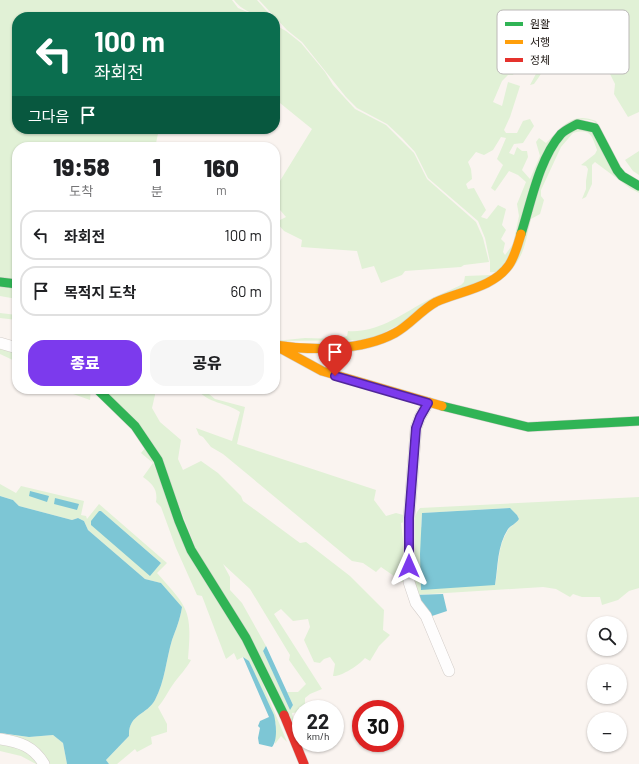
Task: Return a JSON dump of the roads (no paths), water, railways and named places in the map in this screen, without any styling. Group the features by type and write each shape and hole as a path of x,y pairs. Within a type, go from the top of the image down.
{"street":[{"path":"280,346 330,348 365,344 397,332 436,302 495,278 508,265 517,250 525,216 545,161 564,131 574,124 581,122 595,128 617,170 622,176 639,186"},
{"path":"0,282 12,283"},
{"path":"0,343 12,347"},
{"path":"280,348 322,371 428,403 528,427 639,421"},
{"path":"103,394 128,419 149,446 162,469 182,531 192,551 259,662 304,764"},
{"path":"428,403 416,428 409,518 409,582 412,596 428,621 449,671"},
{"path":"0,739 18,742 29,746 44,764"}],"water":[{"path":"30,491 49,496 47,502 29,496"},
{"path":"0,496 13,500 19,506 72,520 78,518 84,521 88,530 145,579 161,583 182,607 163,678 155,700 152,705 139,715 132,723 129,736 106,760 109,764 67,764 63,743 53,735 29,737 0,733"},
{"path":"55,498 79,504 77,510 54,504"},
{"path":"510,508 519,519 508,529 504,536 498,556 495,585 421,590 420,554 422,513"},
{"path":"99,511 101,511 161,563 150,576 91,525 91,521"},
{"path":"443,594 447,611 429,617 414,595"},
{"path":"266,646 292,703 290,710 263,651"},
{"path":"243,657 249,661 274,715 276,736 272,747 259,744 258,738 260,728 258,726 260,721 269,717"}]}
